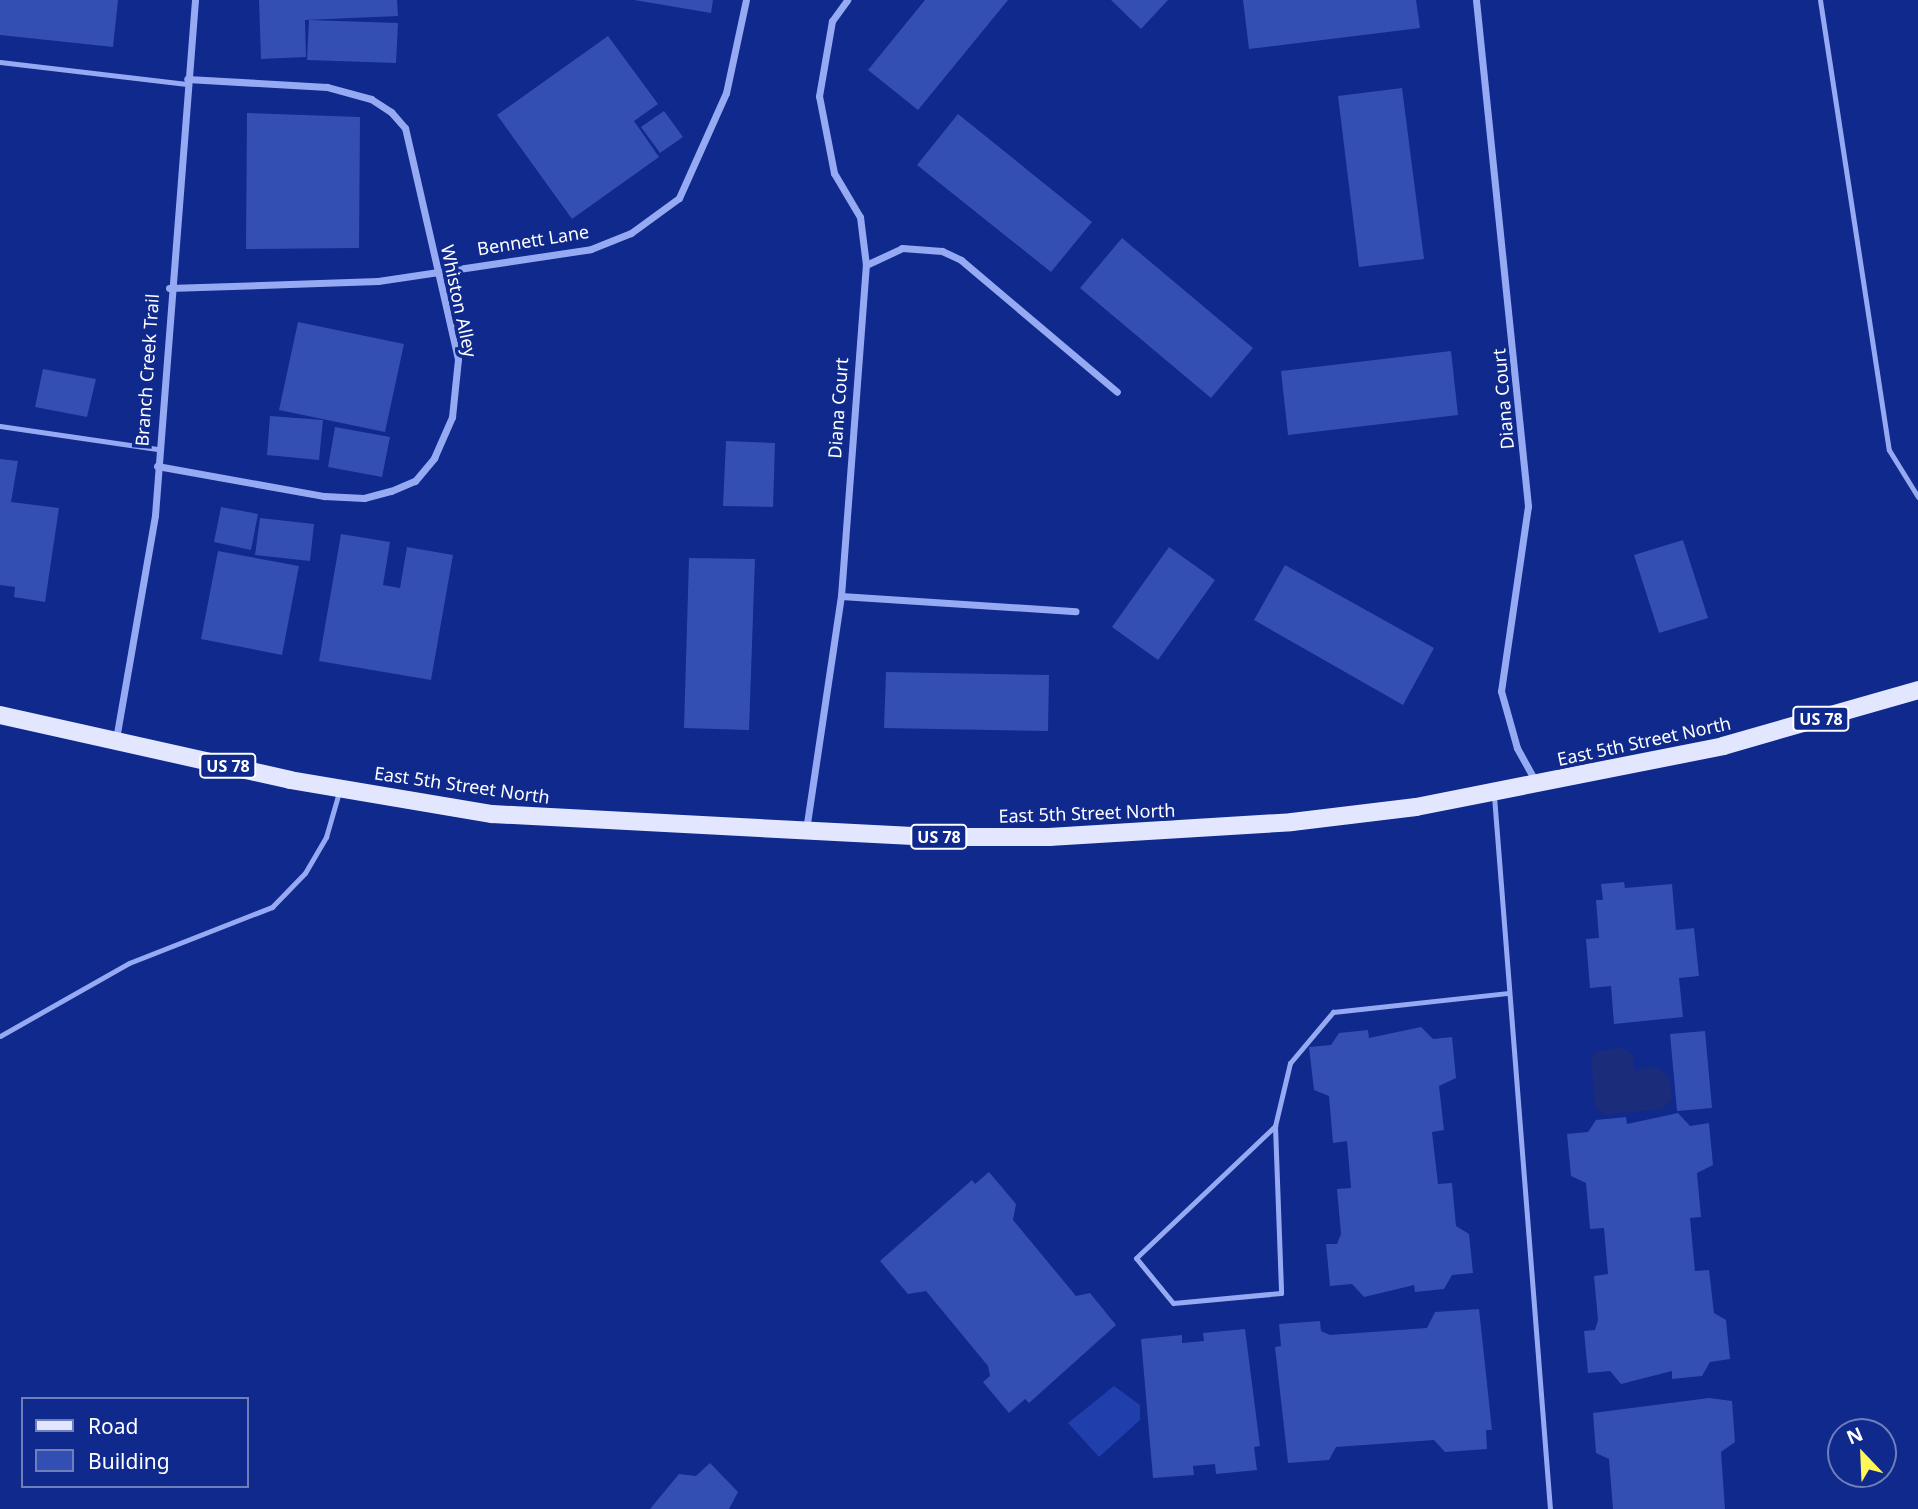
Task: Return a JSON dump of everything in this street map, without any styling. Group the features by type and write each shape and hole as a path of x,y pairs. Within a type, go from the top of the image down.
{"main road":[{"name":"East 5th Street North","path":"0,715 340,789 492,814 928,837 1171,832 1494,793 1539,786 1723,746 1918,690"}],"street":[{"name":"Branch Creek Trail","path":"116,740 155,516 157,449 169,288 195,0"},
{"name":"Bennett Lane","path":"169,288 377,281 591,248 631,233 679,198 726,93 746,0"},
{"name":"Diana Court","path":"806,832 841,596 866,265 860,217 834,173 819,96 832,21 848,0"},
{"name":"Diana Court","path":"1476,0 1528,506 1502,691 1517,748 1539,786"},
{"name":"Whiston Alley","path":"157,466 324,496 364,498 415,481 452,417 458,359 404,128 391,112 371,99 327,87 187,81"},
{"path":"866,265 902,248 942,251 961,260 1117,392"},
{"path":"841,596 1076,611"}],"lane":[{"path":"1820,0 1889,450 1918,497"},
{"path":"0,62 187,81"},
{"path":"0,426 157,449"},
{"path":"0,1036 129,963 272,907 321,846 340,789"},
{"path":"1494,793 1550,1509"},
{"path":"1275,1126 1136,1258 1173,1303 1281,1293 1275,1126 1290,1063 1333,1012 1509,993"}],"shaded area":[{"path":"1622,1047 1633,1055 1634,1069 1656,1067 1670,1077 1672,1100 1662,1109 1605,1115 1595,1107 1591,1060 1595,1052"},
{"path":"1114,1386 1140,1405 1140,1420 1099,1457 1068,1423"}],"building":[{"path":"0,0 118,0 113,47 0,35"},
{"path":"259,0 397,0 398,16 305,20 306,57 261,59"},
{"path":"634,0 713,0 711,13"},
{"path":"925,0 1008,0 918,110 868,70"},
{"path":"1111,0 1168,0 1141,29"},
{"path":"1243,0 1416,0 1420,28 1249,49"},
{"path":"309,20 398,23 396,63 307,60"},
{"path":"608,36 658,104 634,121 659,157 572,219 497,115"},
{"path":"1402,88 1424,259 1359,267 1338,96"},
{"path":"664,111 683,137 660,153 641,127"},
{"path":"247,113 360,117 359,248 246,249"},
{"path":"958,114 1092,222 1051,272 917,165"},
{"path":"1122,238 1253,348 1211,398 1080,288"},
{"path":"298,322 404,344 385,432 279,410"},
{"path":"1451,351 1458,415 1288,435 1281,371"},
{"path":"43,369 96,379 87,417 35,407"},
{"path":"270,416 323,420 319,460 267,455"},
{"path":"335,427 390,437 382,477 328,467"},
{"path":"726,441 775,443 773,507 723,506"},
{"path":"0,459 18,461 11,502 59,508 45,602 14,597 15,587 0,585"},
{"path":"221,507 258,514 251,550 214,542"},
{"path":"260,518 314,524 310,561 255,555"},
{"path":"341,534 390,542 383,585 400,588 407,547 453,555 431,680 319,661"},
{"path":"1683,540 1708,618 1659,633 1634,555"},
{"path":"1169,547 1215,580 1158,660 1112,627"},
{"path":"218,551 299,566 282,655 201,639"},
{"path":"689,558 755,559 749,730 684,728"},
{"path":"1285,565 1434,648 1403,705 1254,620"},
{"path":"886,672 1049,675 1048,731 884,728"},
{"path":"1624,882 1625,888 1672,884 1676,930 1694,928 1699,976 1679,978 1683,1017 1614,1024 1611,986 1590,988 1586,939 1599,938 1596,900 1603,900 1601,884"},
{"path":"1421,1027 1433,1039 1452,1037 1456,1078 1439,1086 1444,1130 1432,1132 1438,1184 1452,1183 1456,1226 1469,1234 1473,1273 1452,1275 1444,1289 1415,1292 1414,1285 1364,1297 1352,1284 1330,1286 1326,1244 1337,1244 1341,1234 1337,1189 1351,1188 1347,1141 1333,1143 1329,1096 1314,1090 1309,1047 1331,1045 1339,1033 1368,1030 1369,1038"},
{"path":"1705,1031 1712,1108 1677,1111 1670,1034"},
{"path":"1678,1113 1690,1126 1709,1123 1713,1165 1697,1173 1701,1217 1690,1218 1695,1271 1709,1270 1714,1313 1726,1320 1730,1359 1710,1362 1702,1376 1672,1379 1672,1371 1621,1384 1610,1371 1588,1373 1584,1331 1595,1330 1598,1320 1594,1276 1608,1274 1604,1228 1590,1229 1586,1183 1571,1176 1567,1134 1588,1132 1596,1120 1626,1117 1627,1124"},
{"path":"989,1172 1016,1204 1013,1220 1076,1296 1090,1293 1116,1325 1029,1403 1025,1399 1009,1413 983,1382 990,1376 988,1366 926,1291 908,1294 880,1261 972,1180 975,1184"},
{"path":"1479,1309 1492,1430 1486,1430 1487,1449 1445,1452 1434,1440 1336,1447 1329,1460 1288,1463 1275,1347 1281,1346 1279,1324 1320,1321 1321,1331 1330,1335 1427,1328 1435,1312"},
{"path":"1245,1329 1260,1446 1254,1447 1257,1470 1216,1474 1215,1464 1193,1466 1194,1475 1153,1478 1141,1339 1182,1335 1182,1343 1204,1341 1203,1333"},
{"path":"1709,1398 1732,1401 1735,1442 1721,1452 1725,1509 1613,1509 1609,1459 1596,1453 1593,1413"},
{"path":"710,1463 738,1492 729,1509 650,1509 679,1474 696,1476"}]}
